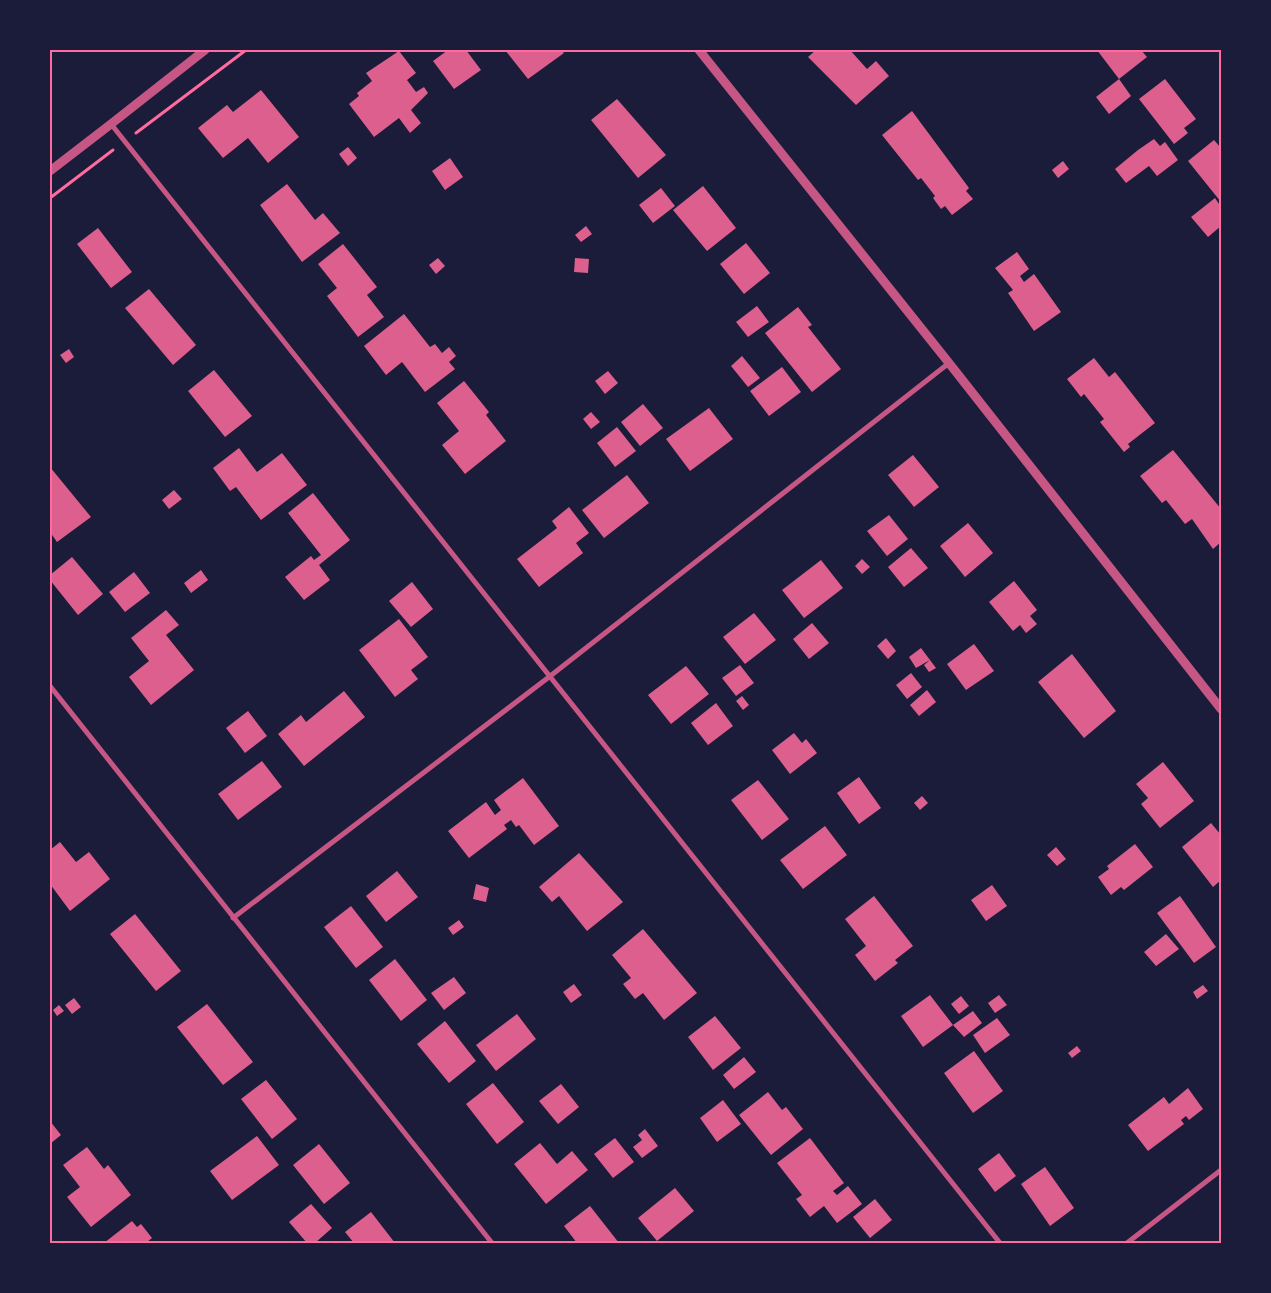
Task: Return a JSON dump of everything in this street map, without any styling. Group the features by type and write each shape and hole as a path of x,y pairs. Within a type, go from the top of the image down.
{"street":[{"path":"50,171 205,50"},
{"path":"699,50 949,363 1221,709"},
{"path":"111,124 1000,1243"},
{"path":"234,918 549,677 949,363"},
{"path":"50,686 492,1243"},
{"path":"1127,1243 1221,1170"}],"path":[{"path":"50,198 246,50"}],"building":[{"path":"448,50 466,50 481,70 454,89 433,61"},
{"path":"505,50 561,50 564,53 528,79"},
{"path":"816,50 850,50 867,69 876,61 889,76 856,105 808,57"},
{"path":"1097,50 1141,50 1147,57 1119,79"},
{"path":"399,51 416,73 407,80 416,92 424,87 428,93 411,110 421,123 410,133 399,118 374,137 349,104 359,96 357,93 372,81 366,73"},
{"path":"1119,79 1131,96 1109,114 1096,97"},
{"path":"1165,79 1196,119 1184,128 1188,133 1174,144 1139,99"},
{"path":"261,90 299,137 268,163 248,138 223,158 198,128 227,105 233,112"},
{"path":"617,99 666,155 638,178 591,120"},
{"path":"912,111 969,188 966,191 973,199 952,215 945,206 941,209 933,198 935,196 921,178 918,180 882,135"},
{"path":"1154,139 1160,146 1165,142 1178,160 1157,176 1149,166 1126,183 1115,169"},
{"path":"1214,140 1221,148 1221,202 1188,161"},
{"path":"348,147 357,158 348,166 339,154"},
{"path":"450,158 463,177 445,190 432,171"},
{"path":"1063,161 1069,169 1058,178 1052,170"},
{"path":"287,184 315,220 323,213 340,233 302,262 260,205"},
{"path":"703,186 736,228 707,251 673,210"},
{"path":"661,188 675,206 653,223 639,205"},
{"path":"1215,198 1221,207 1221,226 1208,237 1191,217"},
{"path":"586,226 592,234 581,242 575,235"},
{"path":"98,228 132,272 111,288 77,244"},
{"path":"746,243 770,273 744,294 720,264"},
{"path":"343,244 377,287 367,295 384,317 358,337 327,296 337,288 318,264"},
{"path":"1017,252 1029,269 1020,276 1024,282 1034,274 1061,312 1034,331 1008,293 1013,290 995,268"},
{"path":"438,258 445,266 436,274 429,265"},
{"path":"575,258 589,259 588,273 574,272"},
{"path":"149,289 196,345 173,365 125,308"},
{"path":"757,306 769,322 748,337 736,322"},
{"path":"798,307 812,325 808,327 841,369 812,392 765,333"},
{"path":"404,314 430,347 435,344 442,353 449,347 456,356 449,362 455,369 425,392 402,362 386,375 364,346"},
{"path":"69,349 74,357 66,363 60,355"},
{"path":"742,356 760,378 748,387 731,366"},
{"path":"1094,358 1109,377 1115,372 1155,423 1128,444 1130,447 1124,452 1100,422 1104,419 1084,394 1081,397 1067,379"},
{"path":"782,367 801,392 769,416 750,391"},
{"path":"214,370 252,416 225,437 188,391"},
{"path":"608,371 618,383 605,394 595,381"},
{"path":"464,381 489,412 486,415 506,441 465,474 442,445 459,431 437,403"},
{"path":"643,404 663,428 640,446 621,422"},
{"path":"709,408 733,439 690,471 666,439"},
{"path":"591,412 600,422 591,429 583,419"},
{"path":"617,427 636,451 615,467 597,443"},
{"path":"239,448 257,472 282,453 307,485 261,520 236,487 230,491 213,468"},
{"path":"1173,450 1221,509 1221,542 1213,549 1192,519 1185,524 1166,500 1162,503 1140,476"},
{"path":"913,455 939,487 914,507 888,475"},
{"path":"50,467 91,517 57,542 50,532"},
{"path":"627,475 649,503 604,538 582,510"},
{"path":"174,490 182,499 169,509 162,500"},
{"path":"313,493 350,540 319,565 330,580 304,600 285,577 311,556 314,560 321,555 288,513"},
{"path":"569,507 589,533 576,543 583,553 539,587 517,559 557,528 552,521"},
{"path":"889,515 908,539 887,556 867,531"},
{"path":"968,523 993,553 965,577 940,546"},
{"path":"911,548 928,568 904,587 888,567"},
{"path":"72,557 103,594 78,615 50,580 50,575"},
{"path":"862,559 870,567 862,574 855,566"},
{"path":"821,560 843,588 804,618 782,590"},
{"path":"201,570 208,580 191,593 184,583"},
{"path":"134,572 150,593 125,612 109,592"},
{"path":"1014,581 1037,610 1030,616 1037,624 1026,633 1020,625 1013,631 989,602"},
{"path":"412,582 433,609 411,627 389,601"},
{"path":"166,610 179,625 166,635 194,670 151,705 129,677 149,661 131,638"},
{"path":"754,613 776,640 745,664 723,637"},
{"path":"399,619 428,657 411,670 418,679 395,697 359,650"},
{"path":"812,623 829,643 809,659 793,639"},
{"path":"886,638 896,651 888,659 877,646"},
{"path":"974,644 994,671 966,690 947,664"},
{"path":"921,648 930,660 916,668 909,657"},
{"path":"1072,654 1116,711 1084,738 1038,682"},
{"path":"930,660 936,668 929,672 924,665"},
{"path":"740,665 754,683 736,696 722,678"},
{"path":"686,666 709,694 671,724 648,695"},
{"path":"911,673 922,687 907,699 896,685"},
{"path":"927,690 936,702 919,716 910,705"},
{"path":"344,691 365,717 304,766 278,734 301,715 306,722"},
{"path":"742,696 749,705 743,710 736,701"},
{"path":"716,703 733,726 708,745 691,723"},
{"path":"248,711 267,736 245,753 226,728"},
{"path":"794,733 802,743 806,739 817,753 790,774 772,750"},
{"path":"262,761 282,787 238,820 218,794"},
{"path":"1163,762 1194,801 1160,828 1141,804 1148,798 1136,784"},
{"path":"859,777 881,808 859,824 837,793"},
{"path":"523,778 559,826 534,845 519,825 516,827 511,820 504,825 507,829 469,858 448,831 486,802 495,815 501,810 494,800"},
{"path":"758,780 789,819 762,840 731,800"},
{"path":"922,796 928,803 920,810 914,803"},
{"path":"1211,823 1221,835 1221,880 1213,887 1182,847"},
{"path":"825,826 847,855 803,889 780,860"},
{"path":"60,842 76,862 89,852 110,879 70,911 50,884 50,850"},
{"path":"1135,844 1153,867 1124,890 1121,887 1111,895 1098,877 1109,869 1107,866"},
{"path":"1056,847 1066,859 1057,866 1047,855"},
{"path":"579,853 623,902 587,931 559,896 552,902 539,887"},
{"path":"397,871 418,897 386,922 366,896"},
{"path":"476,884 489,888 486,902 473,899"},
{"path":"992,885 1007,906 986,921 971,900"},
{"path":"874,896 913,946 895,960 898,963 875,981 855,955 866,946 845,919"},
{"path":"1180,896 1216,947 1194,963 1157,913"},
{"path":"351,906 383,947 356,968 324,927"},
{"path":"135,914 181,971 156,991 110,934"},
{"path":"459,920 464,927 453,935 448,928"},
{"path":"643,929 697,993 664,1020 643,993 635,999 623,984 631,978 612,955"},
{"path":"1166,934 1179,949 1156,966 1144,952"},
{"path":"395,959 427,1000 401,1021 369,980"},
{"path":"454,977 466,993 444,1010 431,993"},
{"path":"574,984 582,995 571,1003 563,992"},
{"path":"1203,985 1208,991 1197,999 1193,992"},
{"path":"930,995 953,1025 923,1047 901,1016"},
{"path":"999,995 1007,1005 995,1013 988,1003"},
{"path":"961,996 969,1006 959,1014 951,1004"},
{"path":"74,998 81,1007 72,1014 65,1005"},
{"path":"207,1004 253,1062 223,1085 177,1027"},
{"path":"59,1005 64,1011 57,1016 53,1010"},
{"path":"973,1011 982,1023 964,1037 953,1025"},
{"path":"517,1014 536,1039 496,1071 476,1045"},
{"path":"715,1016 741,1048 713,1070 688,1037"},
{"path":"997,1018 1010,1035 985,1053 973,1035"},
{"path":"445,1021 476,1061 449,1083 417,1044"},
{"path":"1077,1046 1081,1051 1072,1058 1068,1053"},
{"path":"974,1051 1003,1091 973,1113 944,1073"},
{"path":"744,1057 756,1072 734,1089 723,1075"},
{"path":"266,1080 297,1119 272,1139 241,1099"},
{"path":"493,1083 524,1122 497,1144 466,1104"},
{"path":"561,1084 579,1107 558,1124 539,1101"},
{"path":"1188,1088 1203,1109 1189,1120 1186,1116 1181,1120 1184,1124 1148,1151 1128,1125 1164,1097 1169,1104"},
{"path":"768,1092 782,1110 786,1107 803,1129 771,1155 739,1115"},
{"path":"723,1100 741,1124 717,1142 700,1118"},
{"path":"50,1121 61,1135 50,1144"},
{"path":"645,1129 658,1146 642,1158 633,1147 642,1140 638,1135"},
{"path":"257,1136 279,1165 232,1200 210,1171"},
{"path":"615,1138 634,1162 613,1178 594,1154"},
{"path":"810,1138 844,1183 833,1191 837,1195 848,1186 862,1204 837,1223 824,1206 810,1217 796,1199 802,1195 777,1163"},
{"path":"540,1143 557,1164 572,1151 588,1170 546,1204 514,1164"},
{"path":"319,1144 350,1183 324,1204 293,1165"},
{"path":"87,1147 104,1169 108,1165 131,1195 91,1227 67,1197 80,1187 63,1165"},
{"path":"999,1153 1016,1176 995,1192 978,1169"},
{"path":"1045,1167 1074,1208 1050,1226 1021,1184"},
{"path":"675,1188 694,1211 657,1241 638,1218"},
{"path":"875,1199 892,1220 870,1238 853,1217"},
{"path":"311,1204 332,1228 315,1243 307,1243 289,1222"},
{"path":"590,1206 619,1243 577,1243 564,1226"},
{"path":"371,1212 395,1243 354,1243 345,1232"},
{"path":"132,1221 137,1227 141,1224 152,1238 148,1243 104,1243"}]}
